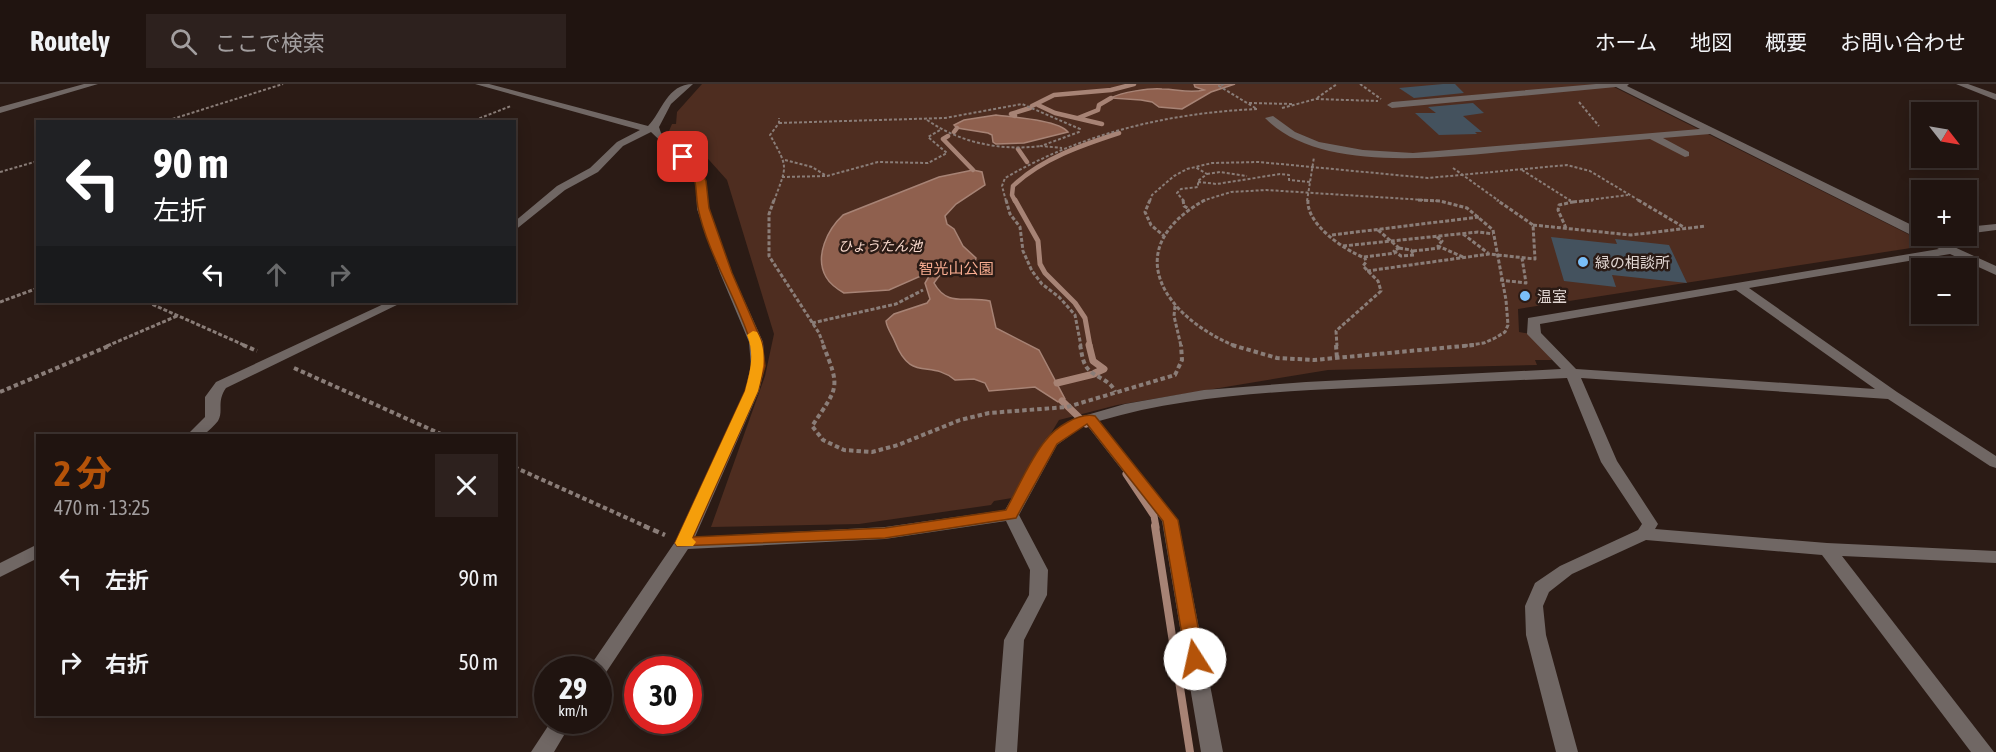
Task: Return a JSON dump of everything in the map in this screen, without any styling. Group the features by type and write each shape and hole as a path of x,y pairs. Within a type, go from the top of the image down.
{"street":[{"path":"0,110 94,84"},
{"path":"478,84 651,128 696,169 701,181 704,208 726,273 756,342 758,366 752,391 682,543 607,656"},
{"path":"516,226 561,188 594,170 620,144 651,128 658,114 672,97 689,84"},
{"path":"1616,84 1911,229"},
{"path":"1392,105 1625,84"},
{"path":"1960,84 1996,98"},
{"path":"1269,117 1293,134 1316,144 1381,154 1435,156 1710,131"},
{"path":"1652,136 1685,154"},
{"path":"1977,230 1996,227"},
{"path":"1945,246 1996,271"},
{"path":"1644,534 1650,524 1609,462 1572,373 1534,334 1533,321 1953,250"},
{"path":"1739,287 1892,395 1996,463"},
{"path":"196,434 213,418 212,397 221,385 395,303"},
{"path":"1011,515 1051,442 1084,420 1130,408 1204,394 1306,386 1572,373 1892,395"},
{"path":"1084,420 1170,520 1212,752"},
{"path":"682,543 885,533 1011,515"},
{"path":"1006,752 1014,640 1038,595 1039,570 1011,515"},
{"path":"1567,752 1536,635 1534,606 1541,588 1566,570 1644,534 1827,549 1996,557"},
{"path":"1827,549 1983,752"},
{"path":"0,571 36,551"},
{"path":"542,752 554,734"}],"path":[{"path":"169,120 283,84"},
{"path":"1224,84 1219,86 1269,117 1294,104"},
{"path":"1249,103 1307,103 1337,84"},
{"path":"1316,99 1384,102 1360,84"},
{"path":"1569,90 1611,140"},
{"path":"475,120 531,98"},
{"path":"779,123 926,119 1022,104 1080,129 1079,132 1041,146"},
{"path":"1130,408 1115,392 1113,386 1089,370 1083,360 1075,315 1059,297 1042,284 1032,271 1023,251 1020,227 1010,214 1002,186 1005,178 1063,148 1162,118 1257,109"},
{"path":"779,118 779,123 770,135 785,160 782,177 769,214 769,256 827,348 836,377 833,394 812,426 823,440 844,450 872,452 898,446 960,420 989,412 1068,406 1175,375 1181,369 1181,348 1173,317 1175,306"},
{"path":"926,119 940,130 1004,148 1041,146 1063,148"},
{"path":"782,177 839,174 869,163 887,162 914,166 938,162 947,153 928,137 940,130"},
{"path":"785,160 812,167 826,176"},
{"path":"1164,236 1151,225 1145,212 1152,195 1174,176 1194,167 1230,161 1409,177 1576,166 1590,171 1685,228"},
{"path":"0,172 36,162"},
{"path":"1194,167 1207,174"},
{"path":"1311,168 1309,211 1313,220 1348,252 1363,257 1395,253 1409,257 1417,264"},
{"path":"1521,169 1573,202"},
{"path":"1189,209 1184,206 1185,202 1177,193 1181,189 1198,187 1198,182 1207,174 1220,172 1256,177 1279,173 1289,175 1289,180 1310,182"},
{"path":"1464,175 1533,225 1631,235 1706,226"},
{"path":"1198,182 1217,184 1230,180 1241,180 1247,176"},
{"path":"1274,190 1451,202 1467,208 1493,230 1500,280 1510,322 1505,332 1484,343 1435,350 1306,362 1240,348 1215,336 1175,306 1163,290 1157,258 1164,236 1173,223 1189,209 1208,198 1228,193 1274,190"},
{"path":"1566,228 1558,210 1559,205 1629,194"},
{"path":"1331,235 1479,217"},
{"path":"1367,271 1489,254 1535,259 1533,225"},
{"path":"1377,229 1399,248 1413,251 1440,248 1464,258"},
{"path":"1343,246 1478,232 1493,234"},
{"path":"1463,234 1489,254"},
{"path":"1437,237 1442,241 1438,246 1440,248"},
{"path":"1395,253 1394,251 1399,248"},
{"path":"1409,257 1414,255 1413,251"},
{"path":"1337,359 1336,331 1348,318 1372,302 1382,291 1378,281 1363,266 1366,262 1363,257"},
{"path":"1500,280 1526,283 1522,258"},
{"path":"0,302 36,289"},
{"path":"812,323 896,304 923,290"},
{"path":"0,392 178,315"},
{"path":"516,468 682,543"}],"green space":[{"name":"智光山公園","path":"702,84 1608,84 1911,236 1911,246 1924,246 1518,309 1519,332 1531,334 1552,360 1535,360 1537,365 1328,370 1117,405 1059,420 1012,498 994,501 991,505 859,524 711,527 765,376 774,334 727,180 701,151 669,131 672,124 676,124 677,112"}],"water":[{"path":"1194,84 1235,84 1211,92 1182,109 1159,107 1152,102 1141,100 1111,98 1128,92 1150,89 1193,92 1204,90 1195,87"},
{"path":"996,115 1045,122 1068,132 1024,143 996,144 993,142 992,135 988,133 957,128 954,125 964,120"},
{"name":"ひょうたん池","path":"973,170 982,172 985,185 956,204 945,216 947,224 954,229 963,246 976,258 975,263 947,269 934,283 945,296 990,301 996,328 1039,350 1065,399 1058,402 1035,387 989,391 985,383 974,379 955,380 937,371 914,367 901,355 886,321 894,314 927,303 930,299 925,283 932,271 889,290 844,293 830,282 823,269 821,260 824,243 832,228 843,215 939,177"}],"building":[{"path":"1455,84 1464,93 1414,98 1399,88"},
{"path":"1473,103 1484,113 1463,116 1482,132 1475,132 1477,134 1439,135 1415,113 1436,113 1428,107"},
{"path":"1551,237 1617,244 1615,239 1669,245 1687,283 1612,275 1616,287 1564,281"}],"waterway":[{"path":"1032,106 1054,95 1111,90 1134,84"},
{"path":"1078,118 1098,110 1099,105 1111,98"},
{"path":"1038,105 1055,113 1102,124"},
{"path":"1015,116 1011,114 1030,108"},
{"path":"954,132 957,128"},
{"path":"1015,201 1012,195 1013,186 1036,168 1077,148 1119,133"},
{"path":"948,136 943,139 973,170"},
{"path":"1018,149 1027,162"},
{"path":"1015,200 1038,241 1040,264 1045,273 1075,303 1085,318 1090,346"},
{"path":"1089,345 1093,361 1104,369 1095,373"},
{"path":"1057,383 1094,374"},
{"path":"1062,401 1086,424"},
{"path":"1126,474 1154,516 1156,527"},
{"path":"1155,526 1190,752"}],"slow traffic":[{"path":"688,542 682,543 752,391 758,366 756,342 753,335"}],"place":[{"name":"緑の相談所","path":"1583,262"},
{"name":"温室","path":"1525,296"}],"route":[{"path":"683,157 696,169 701,181 704,208 726,273 756,342 758,366 752,391 682,543 885,533 1011,515 1051,442 1078,422 1090,419 1170,520 1195,659"}]}
